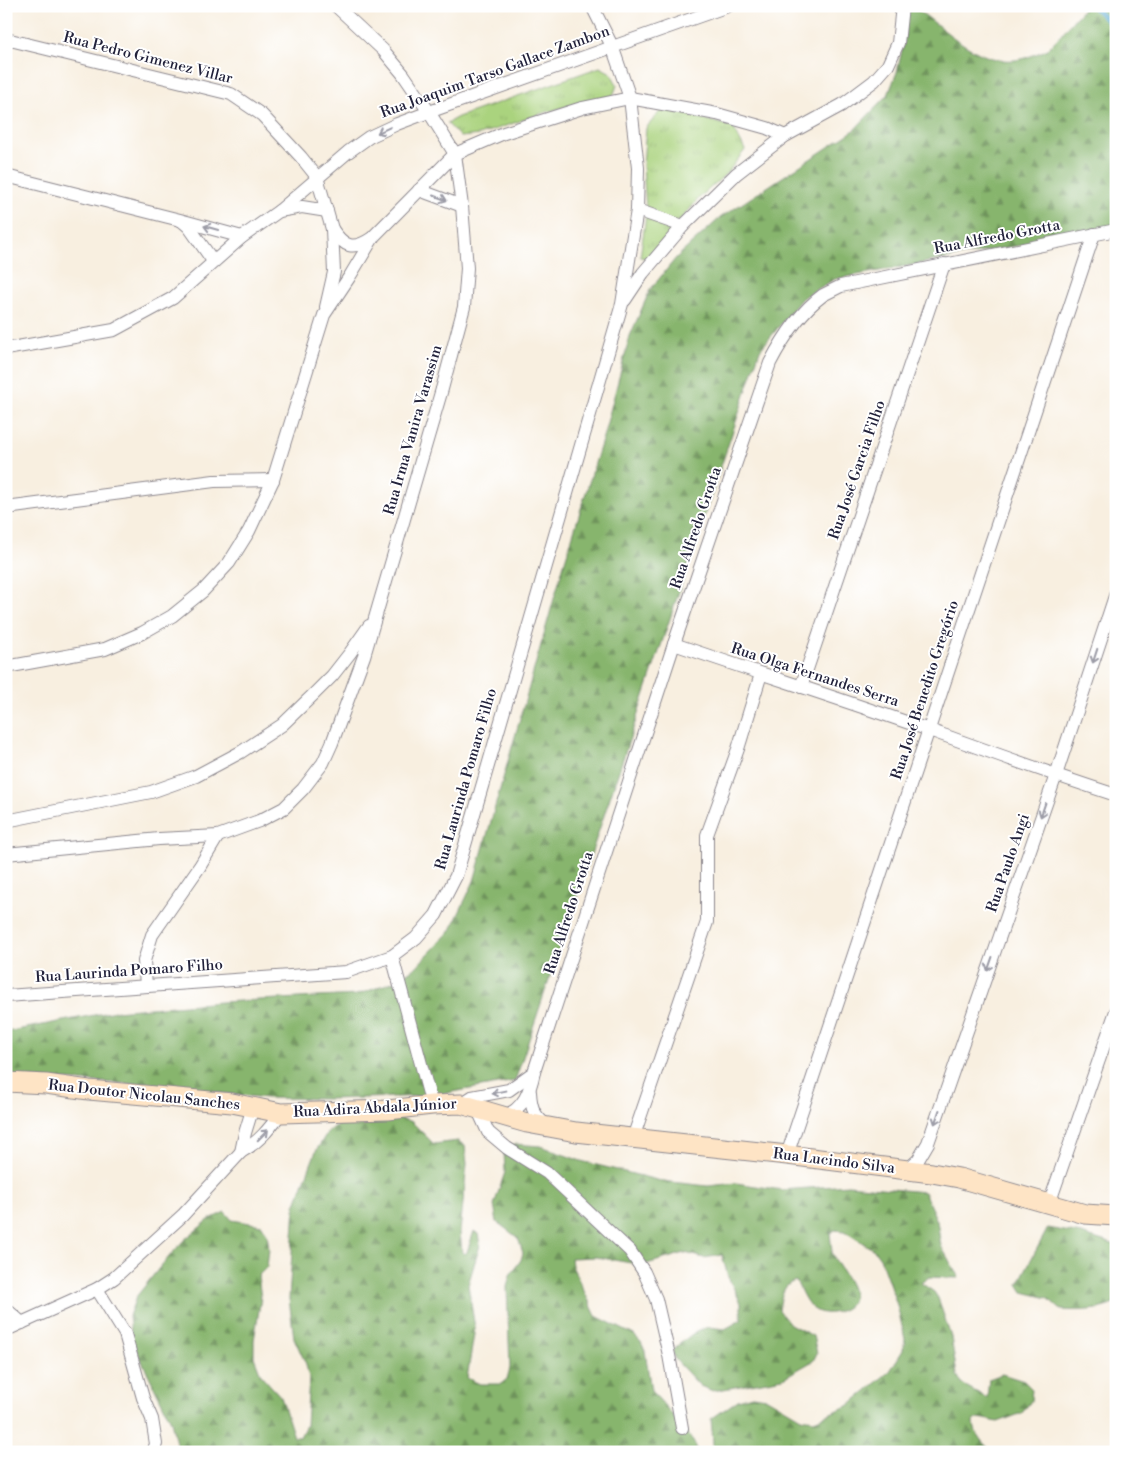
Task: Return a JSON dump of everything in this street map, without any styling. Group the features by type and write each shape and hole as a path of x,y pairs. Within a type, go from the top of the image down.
{"street":[{"name":"Rua Irma Vanira Varassim","path":"6,854 159,839 218,836 259,821 284,808 303,789 323,763 339,726 364,656 440,398 464,307 467,268 462,206 455,154 403,74 383,50 336,6"},
{"name":"Rua Laurinda Pomaro Filho","path":"6,996 346,972 392,956 416,938 436,915 456,876 622,304 637,210 638,168 630,98 612,46 592,6"},
{"name":"Rua Joaquim Tarso Gallace Zambon","path":"6,349 114,330 172,298 242,237 279,211 317,177 369,137 429,112 728,6"},
{"name":"Rua Laurinda Pomaro Filho","path":"622,304 643,273 683,226 736,174 785,136 842,105 874,81 888,65 898,43 902,6"},
{"name":"Rua Pedro Gimenez Villar","path":"6,39 231,94 262,115 301,156 317,177 332,229 334,272 324,315"},
{"path":"332,229 338,239 349,245 356,247 364,244 455,154 504,133 582,108 630,98 717,114 767,128 785,136"},
{"path":"6,176 242,237"},
{"path":"419,190 462,206"},
{"path":"279,211 302,207 327,211"},
{"path":"637,210 683,226"},
{"path":"180,220 189,227 213,261"},
{"name":"Rua Alfredo Grotta","path":"504,1116 516,1110 530,1092 534,1072 674,644 770,362 784,337 808,309 823,296 840,286 1116,230"},
{"name":"Rua José Benedito Gregório","path":"787,1155 1094,234"},
{"path":"6,667 105,649 142,634 172,616 203,592 229,563 249,531 274,480 324,315 374,236"},
{"name":"Rua José Garcia Filho","path":"801,687 944,264"},
{"path":"334,272 344,278 350,276"},
{"path":"6,508 214,481 274,480"},
{"name":"Rua Paulo Angi","path":"907,1170 918,1160 928,1143 1056,775 1116,593"},
{"path":"6,821 151,792 196,776 241,752 282,725 332,676 376,616"},
{"name":"Rua Olga Fernandes Serra","path":"674,644 1116,795"},
{"path":"633,1138 707,922 707,835 738,749 761,674"},
{"path":"146,985 144,961 152,935 200,866 218,836"},
{"path":"392,956 432,1105"},
{"path":"1049,1204 1116,1011"},
{"path":"534,1072 509,1090 472,1097 469,1106 488,1132 507,1148 547,1173 630,1251 644,1272 656,1299 682,1428"},
{"name":"Rua Doutor Nicolau Sanches","path":"6,1082 46,1084 89,1090 232,1103 281,1112"},
{"path":"530,1092 531,1106 537,1118 548,1126"},
{"name":"Rua Adira Abdala Júnior","path":"281,1112 388,1110 432,1105 469,1106 527,1122"},
{"path":"241,1152 253,1107"},
{"path":"6,1330 97,1288 114,1278 183,1215 241,1152 253,1145 268,1131 281,1112"},
{"name":"Rua Lucindo Silva","path":"527,1122 576,1132 932,1173 959,1178 1085,1214 1116,1216"},
{"name":"Rua Paulo Angi","path":"928,1143 927,1154 932,1173"},
{"path":"97,1288 125,1334 143,1398 152,1419 156,1444 153,1452"},
{"path":"6,1309 22,1323"}],"green space":[{"path":"907,6 912,6 954,38 984,55 999,60 1016,60 1047,49 1086,6 1116,6 1116,225 1027,244 835,279 802,298 760,350 515,1081 430,1096 328,1099 267,1098 136,1084 6,1077 6,1032 115,1011 221,1002 357,995 395,981 416,967 451,930 474,881 563,567 604,434 630,336 650,290 676,258 720,218 853,131 888,95 897,72 905,37"},
{"path":"600,67 611,73 617,85 613,96 590,100 543,113 479,135 460,137 447,123 458,117"},
{"path":"663,108 733,127 745,150 728,172 699,198 650,257 644,258 640,257 646,209 643,165 646,128"},
{"path":"386,1114 412,1122 434,1144 458,1141 465,1146 467,1164 460,1232 462,1252 465,1254 467,1252 474,1231 478,1234 480,1245 468,1285 475,1328 467,1378 480,1384 501,1384 507,1379 510,1368 507,1287 510,1275 521,1260 523,1253 518,1238 497,1222 494,1205 505,1172 504,1151 515,1144 540,1146 581,1161 661,1181 708,1186 736,1183 782,1190 848,1185 924,1192 937,1221 941,1246 959,1278 929,1277 921,1283 934,1292 938,1298 951,1337 957,1375 962,1384 987,1398 989,1379 1002,1374 1024,1381 1032,1389 1031,1401 1022,1413 998,1422 979,1418 974,1421 977,1434 993,1452 711,1452 713,1442 711,1419 738,1400 752,1396 767,1398 801,1418 814,1420 848,1406 890,1371 903,1350 905,1339 897,1305 880,1258 874,1250 844,1231 835,1230 830,1233 832,1252 852,1289 851,1303 846,1308 837,1312 828,1313 815,1310 810,1306 796,1281 785,1288 779,1310 790,1324 813,1336 817,1353 813,1361 783,1378 713,1391 700,1386 675,1359 672,1350 696,1331 709,1327 725,1329 741,1320 741,1303 728,1277 722,1255 704,1258 685,1253 643,1265 596,1257 571,1258 572,1266 596,1316 634,1335 641,1342 645,1351 651,1390 684,1428 696,1446 696,1452 178,1452 171,1421 132,1341 129,1316 136,1297 184,1240 210,1219 225,1212 232,1220 262,1225 267,1234 269,1249 267,1267 258,1276 261,1298 254,1340 254,1357 261,1375 281,1397 294,1437 300,1437 306,1425 309,1378 306,1364 294,1338 289,1299 295,1206 316,1151 327,1133 347,1117"},
{"path":"1048,1228 1081,1234 1116,1245 1116,1303 1103,1308 1089,1310 1061,1310 1048,1298 1023,1292 1018,1284"}],"waterway":[{"path":"1093,6 1116,30"}]}
